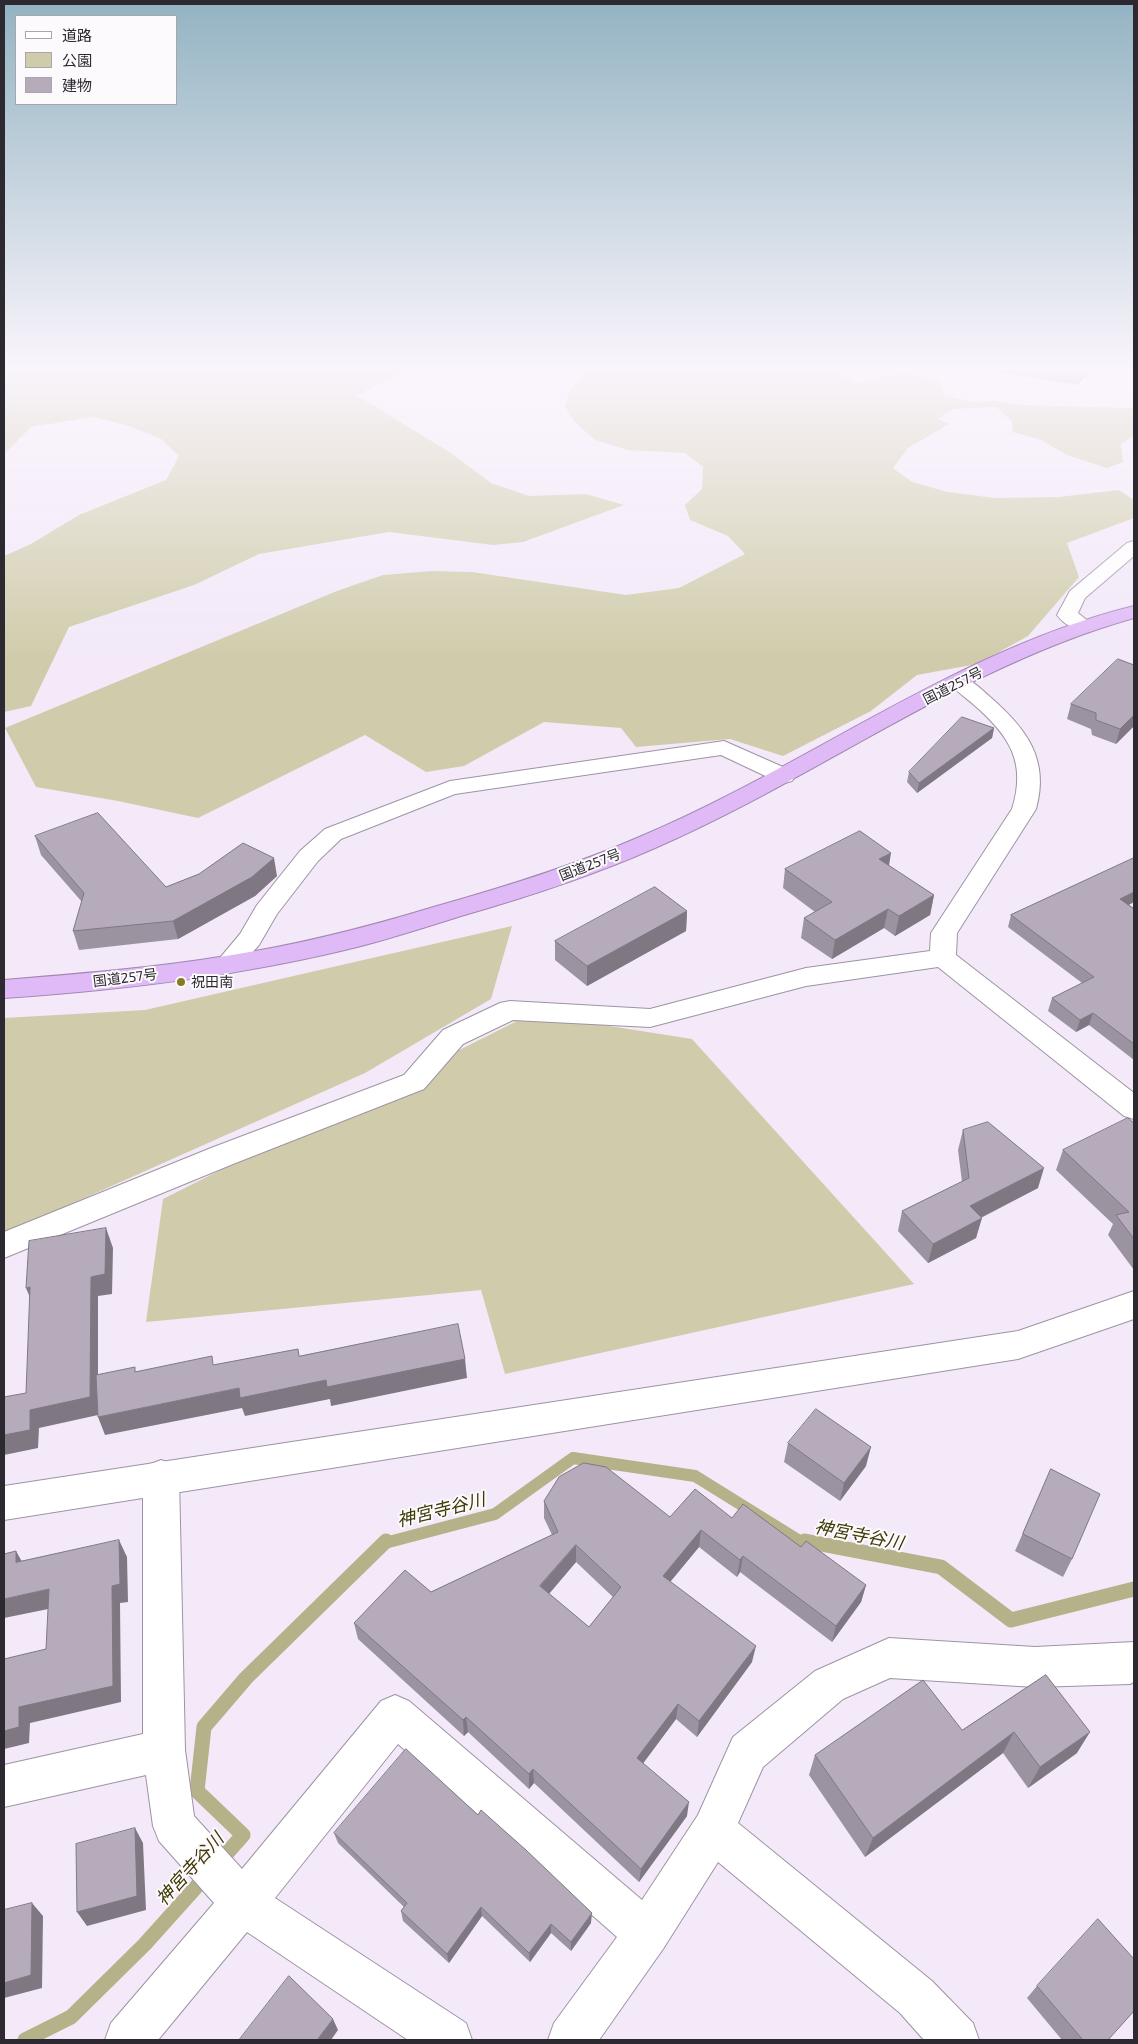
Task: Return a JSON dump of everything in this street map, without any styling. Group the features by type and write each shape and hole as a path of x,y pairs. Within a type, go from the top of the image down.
{"highway":[{"name":"国道257号","path":"4,989 93,982 227,965 354,939 532,887 647,844 784,776 958,682 1084,626 1134,612"}],"street":[{"path":"1084,626 1068,615 1077,595 1134,548"},
{"path":"944,958 944,934 1024,810 1030,786 1026,758 1013,733 982,701 958,682"},
{"path":"227,965 250,939 266,911 309,856 333,834 450,788 724,748 784,776"},
{"path":"4,1245 222,1156 414,1082 453,1037 510,1010 650,1018 806,977 944,958 1132,1104"},
{"path":"4,1503 161,1477 1018,1345 1134,1305"},
{"path":"161,1477 164,1750 174,1826 239,1899 449,2040"},
{"path":"571,2040 647,1933 713,1830 748,1752 829,1684 889,1658 1035,1667 1130,1664 1134,1662"},
{"path":"128,2040 239,1899 396,1715 647,1933"},
{"path":"4,1786 164,1750"},
{"path":"713,1830 916,1997 956,2040"}],"green space":[{"path":"174,465 467,465 491,483 529,496 586,494 624,505 523,542 493,545 389,532 259,554 194,585 69,627 31,706 4,712 4,556 31,544 79,515 166,480"},
{"path":"701,465 895,465 893,468 912,482 948,492 995,498 1059,497 1119,490 1134,500 1134,518 1067,543 1079,577 1028,636 977,664 917,675 871,711 783,756 730,739 636,747 621,728 544,722 464,766 426,772 365,735 198,818 118,801 36,787 5,728 337,591 383,575 432,571 472,572 626,595 679,588 745,554 728,536 690,520 685,505 702,489 703,467"},
{"path":"1099,465 1114,465 1107,468"},
{"path":"512,926 491,999 365,1073 4,1234 4,1018 145,1010"},
{"path":"571,1020 692,1039 914,1284 505,1374 481,1290 146,1322 163,1199 517,1021"}],"building":[{"path":"1118,659 1134,665 1134,715 1120,729 1096,720 1096,713 1071,704"},
{"path":"962,717 994,728 919,783 909,772"},
{"path":"98,813 166,887 199,874 243,843 274,858 252,877 173,921 73,931 84,893 35,836"},
{"path":"860,831 891,853 879,859 934,895 899,916 888,909 835,940 804,918 832,902 785,869"},
{"path":"1134,858 1134,892 1120,899 1134,909 1134,1044 1093,1013 1080,1020 1052,998 1094,977 1011,915"},
{"path":"655,887 687,911 587,966 555,941"},
{"path":"1128,1118 1134,1123 1134,1239 1116,1215 1129,1212 1063,1150"},
{"path":"988,1122 1044,1168 970,1206 982,1218 933,1244 902,1211 969,1178 963,1130"},
{"path":"106,1228 105,1274 91,1277 90,1397 30,1410 30,1430 4,1435 4,1397 26,1393 30,1287 26,1288 29,1241"},
{"path":"458,1324 465,1359 327,1387 326,1380 240,1398 239,1388 98,1417 96,1375 135,1367 135,1372 212,1356 213,1365 298,1349 299,1356"},
{"path":"816,1409 871,1447 844,1483 788,1443"},
{"path":"584,1463 606,1467 670,1517 695,1489 732,1518 743,1504 801,1547 806,1541 866,1585 836,1626 743,1556 740,1560 701,1530 663,1576 756,1646 699,1721 678,1704 637,1758 689,1802 641,1869 533,1769 529,1774 466,1717 463,1720 354,1623 405,1570 431,1592 558,1532 544,1501 559,1477","holes":["576,1545 621,1587 589,1627 540,1586"]},
{"path":"1051,1469 1100,1494 1072,1559 1023,1534"},
{"path":"119,1540 120,1584 112,1586 113,1686 19,1707 19,1727 4,1731 4,1659 46,1649 49,1589 4,1599 4,1554 16,1551 16,1562"},
{"path":"1046,1675 1090,1732 1040,1767 1014,1732 873,1838 815,1755 923,1680 962,1730"},
{"path":"406,1749 478,1815 481,1810 592,1913 571,1942 551,1924 529,1953 481,1907 447,1954 401,1911 407,1903 334,1833"},
{"path":"135,1828 137,1896 77,1912 76,1844"},
{"path":"32,1903 31,1975 4,1983 4,1910"},
{"path":"1098,1919 1134,1959 1134,2011 1108,2040 1083,2040 1037,1986"},
{"path":"289,1976 333,2019 317,2040 241,2040 240,2039"}],"waterway":[{"name":"神宮寺谷川","path":"385,1543 495,1514 573,1458 695,1476 798,1540 812,1543"},
{"name":"神宮寺谷川","path":"219,1862 243,1835 197,1791 204,1727 246,1678 386,1541"},
{"name":"神宮寺谷川","path":"805,1541 941,1567 1011,1620 1134,1589"},
{"name":"神宮寺谷川","path":"25,2040 71,2017 145,1944 206,1876"}],"place":[{"name":"祝田南","path":"181,982"}]}
